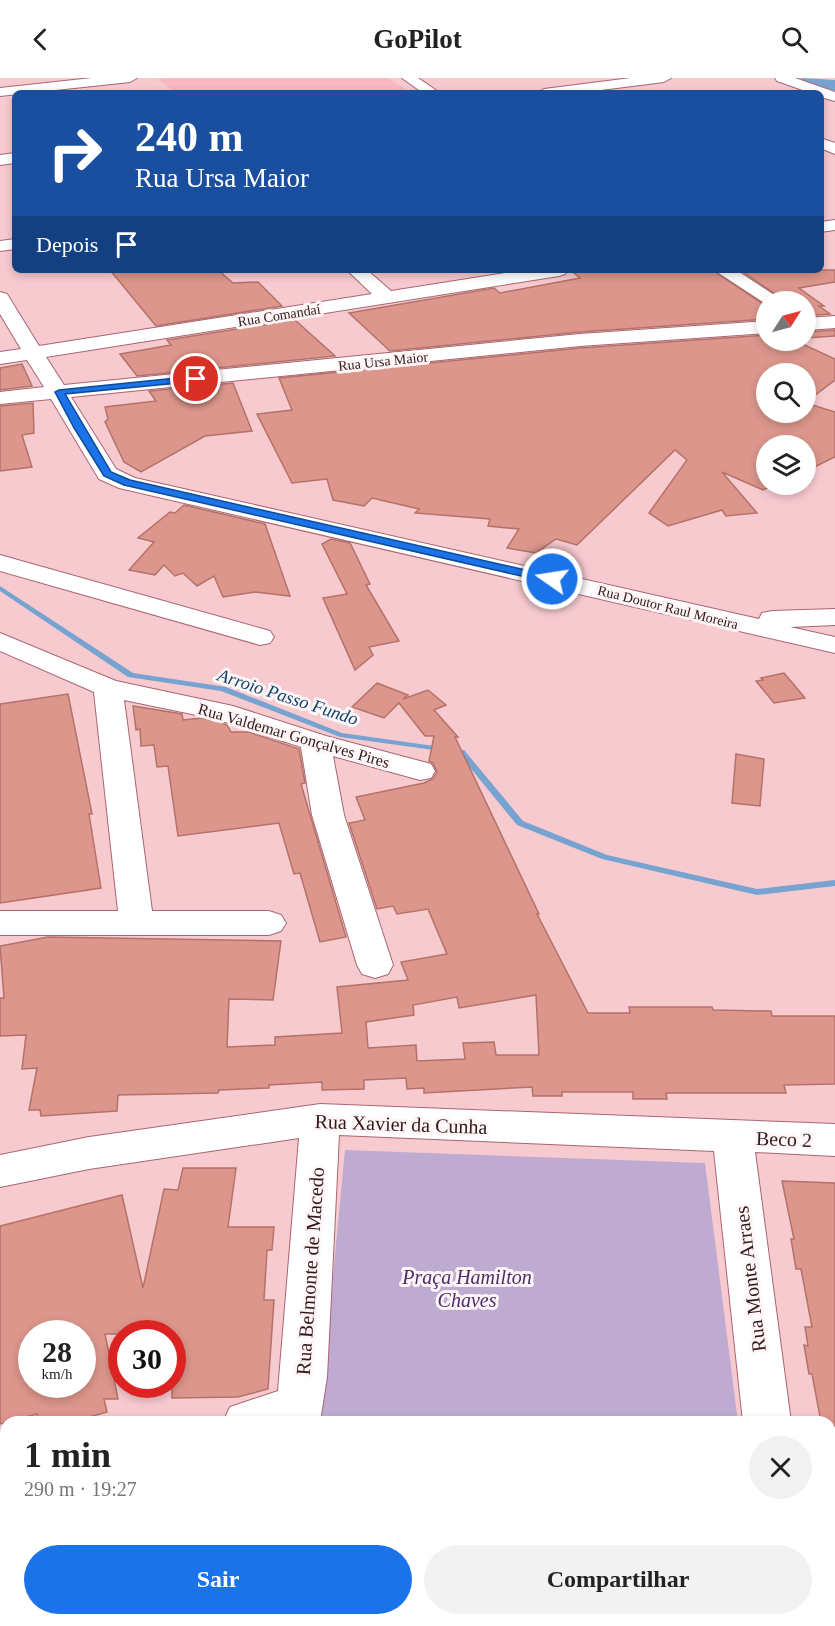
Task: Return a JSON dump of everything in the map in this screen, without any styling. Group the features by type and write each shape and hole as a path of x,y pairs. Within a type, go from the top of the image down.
{"street":[{"path":"409,78 428,90"},
{"path":"568,90 664,78"},
{"path":"782,78 815,90"},
{"path":"23,90 136,80"},
{"path":"359,273 388,298"},
{"name":"Rua Comandaí","path":"0,358 541,273"},
{"path":"728,273 758,291"},
{"name":"Rua Doutor Raul Moreira","path":"0,298 36,353 107,474 127,483 835,645"},
{"path":"816,322 835,322"},
{"name":"Rua Ursa Maior","path":"0,398 580,340 756,328"},
{"path":"0,563 260,637"},
{"path":"725,621 835,617"},
{"name":"Rua Valdemar Gonçalves Pires","path":"0,641 108,688 222,712 315,742 420,771"},
{"path":"108,688 136,921"},
{"path":"315,742 328,815 375,965"},
{"path":"0,923 136,921 269,923"},
{"name":"Rua Xavier da Cunha","path":"0,1171 89,1153 320,1119 733,1137"},
{"name":"Rua Belmonte de Macedo","path":"297,1415 304,1377 320,1119"},
{"name":"Beco 2","path":"733,1137 835,1140"},
{"name":"Rua Monte Arraes","path":"733,1137 766,1416"}],"shaded area":[{"path":"388,78 407,90 171,90 158,79"}],"green space":[{"name":"Praça Hamilton Chaves","path":"345,1150 705,1163 737,1416 320,1416"}],"building":[{"path":"824,270 835,270 835,282 799,288 803,291 771,291 744,273 824,273"},
{"path":"112,273 221,273 233,283 258,282 282,306 156,326"},
{"path":"574,273 716,273 756,299 756,320 580,332 390,351 349,313 494,288 500,293 580,278"},
{"path":"816,300 824,306 819,306 830,314 816,315"},
{"path":"295,320 335,356 137,376 120,354 171,345 167,340"},
{"path":"835,330 835,336 816,337 816,331"},
{"path":"756,336 756,351 816,350 835,359 835,380 816,394 816,363 756,363 756,423 816,423 816,406 835,412 835,457 816,466 816,435 756,435 756,487 722,472 757,513 726,516 722,510 668,526 649,513 687,460 675,450 577,545 556,539 536,553 507,548 519,529 488,526 490,519 415,513 419,509 372,498 364,506 333,500 327,479 292,483 257,414 292,410 279,378 580,348"},
{"path":"22,364 32,386 0,390 0,368"},
{"path":"233,383 252,431 205,436 141,472 124,462 105,422 108,419 105,407 156,401 149,391"},
{"path":"33,403 34,433 22,435 32,467 0,471 0,406"},
{"path":"184,505 265,524 290,596 255,592 223,597 214,576 197,586 183,573 175,576 164,565 155,575 129,570 154,542 138,538 170,512 175,513"},
{"path":"331,539 350,543 370,584 366,585 399,641 369,647 373,655 355,670 323,598 347,594 322,544"},
{"path":"784,673 805,698 774,703 756,681"},
{"path":"377,683 408,695 403,699 428,690 446,705 434,710 458,737 455,737 539,914 537,914 588,1013 630,1013 629,1007 712,1007 713,1010 771,1011 772,1016 835,1016 835,1084 784,1085 786,1093 666,1093 667,1099 633,1099 633,1092 562,1092 562,1096 533,1096 532,1087 424,1093 424,1088 407,1089 406,1078 364,1080 364,1089 322,1090 322,1082 269,1085 269,1088 219,1090 218,1093 118,1095 117,1111 41,1116 40,1110 29,1110 37,1068 22,1069 26,1035 0,1036 0,998 4,998 0,946 48,937 281,941 273,1000 229,999 227,1047 275,1045 275,1037 342,1033 337,987 408,980 401,962 447,954 428,909 397,914 393,906 377,909 349,823 365,820 356,797 424,783 433,779 437,772 433,763 429,761 434,736 425,736 399,703 384,718 352,707","holes":["536,995 539,1055 496,1055 494,1042 463,1043 465,1059 417,1061 416,1045 368,1048 366,1022 414,1015 413,1005 457,997 459,1008"]},
{"path":"68,694 92,814 89,814 101,888 0,903 0,704"},
{"path":"133,706 182,714 183,720 202,718 215,721 227,725 231,732 249,732 299,749 305,783 301,784 346,937 320,942 300,873 294,874 279,823 178,836 168,766 157,767 154,745 141,746 140,729 136,730"},
{"path":"736,754 764,759 760,806 732,803"},
{"path":"183,1168 236,1168 228,1227 274,1227 272,1250 267,1250 264,1300 274,1300 268,1389 238,1397 186,1398 186,1320 108,1320 108,1334 105,1334 108,1349 108,1398 118,1399 104,1399 107,1412 93,1416 37,1416 37,1414 0,1416 0,1226 122,1195 143,1288 164,1189 178,1190"},
{"path":"782,1181 835,1183 835,1416 820,1416 812,1374 809,1374 804,1345 808,1346 805,1327 812,1327 801,1269 796,1269 791,1239 794,1239"}],"waterway":[{"path":"811,78 835,87"},
{"name":"Arroio Passo Fundo","path":"0,588 131,675 223,689 340,735 441,749"},
{"name":"Arroio Passo Fundo","path":"454,751 461,752 520,823 605,857 757,892 835,883"}],"route":[{"path":"196,379 59,392 107,474 127,483 552,579"}]}
